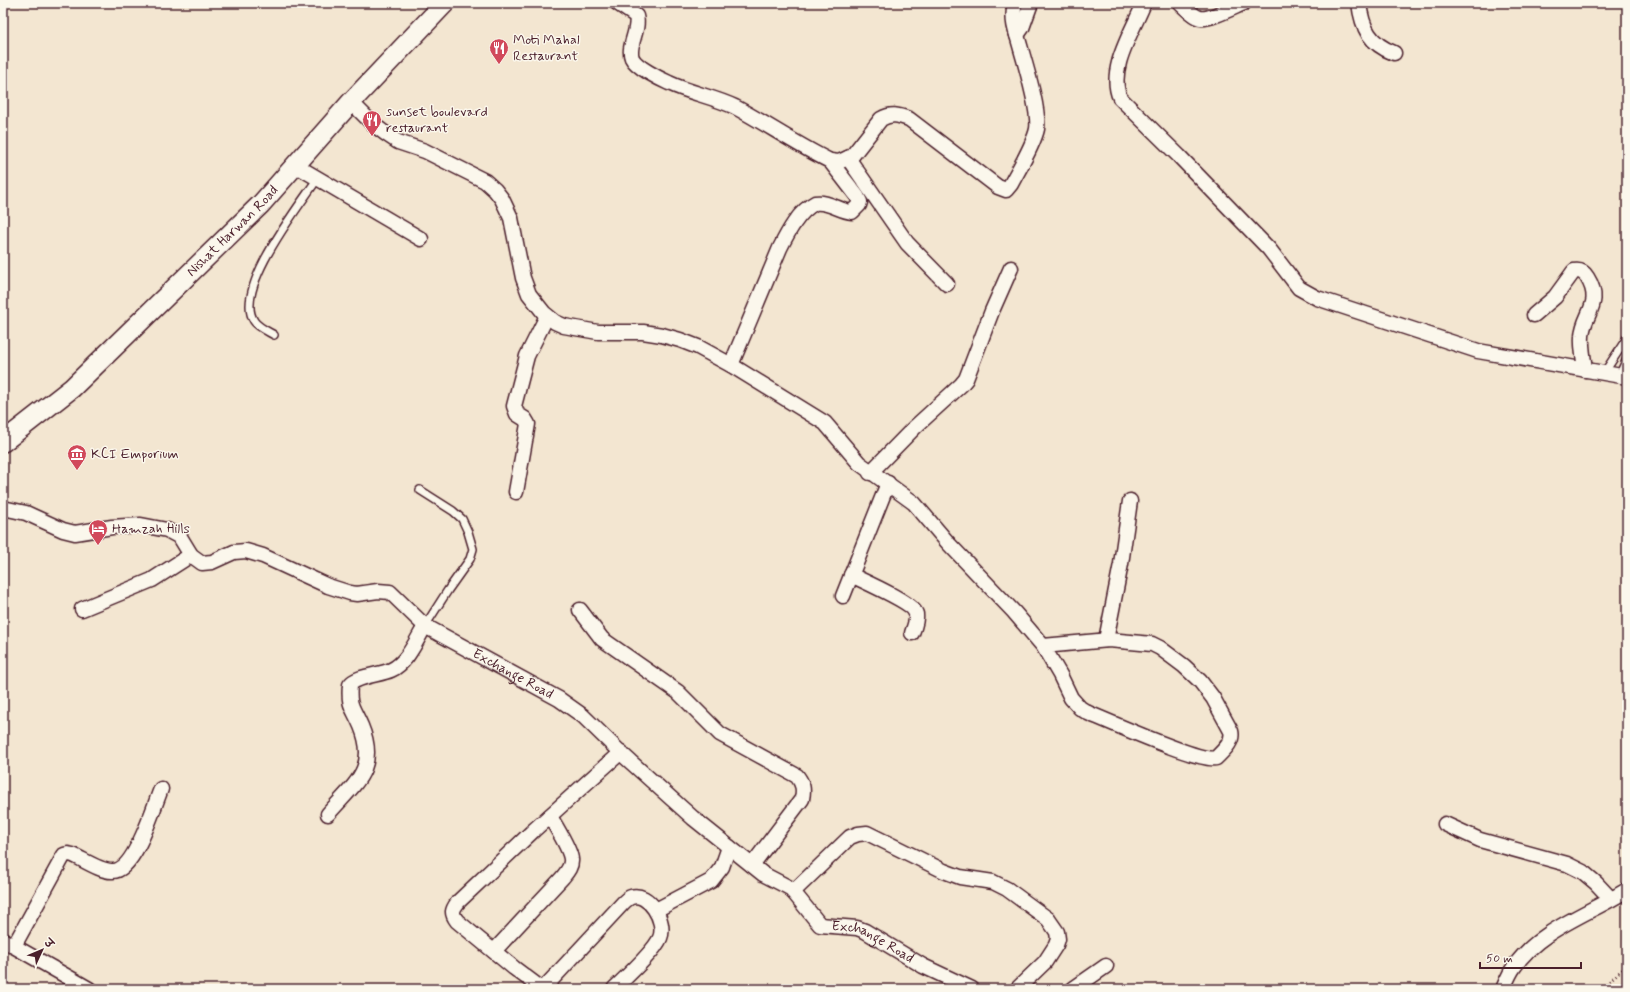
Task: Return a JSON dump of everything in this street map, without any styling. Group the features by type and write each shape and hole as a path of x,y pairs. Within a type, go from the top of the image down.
{"main road":[{"name":"Nishat Harwan Road","path":"3,442 72,388 260,204 351,102 445,3"}],"street":[{"path":"617,3 636,16 637,24 631,52 636,63 666,82 685,91 734,107 802,147 830,161 839,162 848,158 881,119 893,114 900,115 909,119 998,187 1006,190 1011,184 1035,137 1037,128 1036,107 1013,19 1015,3"},
{"path":"1017,35 1022,28 1031,3"},
{"path":"1144,3 1117,68 1116,89 1120,98 1264,243 1299,288 1317,298 1478,351 1623,376"},
{"path":"1180,3 1194,16 1201,18 1213,16 1244,3"},
{"path":"1359,3 1362,18 1368,33 1379,46 1394,53"},
{"path":"351,102 374,125 398,142 426,151 485,181 495,190 502,199 511,218 523,278 529,294 534,302 555,322 564,326 598,332 642,332 680,340 698,347 731,365 825,423 859,463 870,473 888,483 924,514 955,550 1014,612 1043,646 1060,674 1071,698 1080,708 1088,713 1181,750 1206,758 1215,758 1230,742 1232,735 1213,698 1200,680 1160,648 1152,644 1106,640 1043,646"},
{"path":"848,158 907,243 947,284"},
{"path":"731,365 780,248 785,238 804,211 815,203 828,204 847,212 852,212 859,205 860,202 857,196 830,161"},
{"path":"295,164 421,240"},
{"path":"870,473 915,427 961,385 970,370 992,311 1011,268"},
{"path":"1534,315 1556,297 1574,271 1581,271 1584,274 1590,283 1593,298 1593,306 1582,336 1585,370"},
{"path":"516,492 528,424 525,419 517,414 514,406 526,356 547,316"},
{"path":"843,596 888,483"},
{"path":"1106,640 1121,564 1130,501"},
{"path":"3,508 26,513 64,530 75,533 112,527 141,525 167,530 180,537 191,555 152,580 82,609"},
{"name":"Exchange Road","path":"191,555 202,563 208,564 234,552 246,551 263,556 328,586 350,593 357,594 385,591 395,596 425,626 573,708 693,818 763,874 785,885 793,892 814,920 820,925 857,928 865,931 923,966 972,989"},
{"path":"851,576 889,594 914,611 916,617 912,633"},
{"path":"580,610 602,639 678,692 720,734 797,776 804,791 802,799 752,865"},
{"path":"328,814 362,774 366,767 368,758 364,733 349,702 350,685 355,680 391,670 401,663 425,626"},
{"path":"614,989 660,939 662,924 656,910 644,900 631,897 623,903 542,989 457,921 452,914 452,909 550,816 621,752"},
{"path":"89,989 8,943 64,855 68,854 106,870 115,871 121,868 139,847 161,789"},
{"path":"494,951 568,871 571,859 550,816"},
{"path":"1445,824 1480,840 1567,864 1583,872 1611,899"},
{"path":"793,892 850,837 867,833 944,871 966,878 993,882 1007,889 1048,919 1057,932 1058,938 1051,955 1017,989"},
{"path":"656,910 712,881 722,866 728,847"},
{"path":"1503,989 1514,967 1528,951 1548,934 1627,890"},
{"path":"1073,989 1106,966"}],"lane":[{"path":"274,335 261,328 254,320 251,311 252,288 264,259 318,178"},
{"path":"1604,373 1627,338"},
{"path":"1623,376 1627,359"},
{"path":"420,490 453,511 462,520 468,532 473,549 470,559 425,626"}],"path":[{"path":"1601,989 1627,965"}],"place":[{"name":"Moti Mahal Restaurant","path":"499,65"},
{"name":"sunset boulevard restaurant","path":"372,137"},
{"name":"KCI Emporium","path":"77,471"},
{"name":"Hamzah Hills","path":"98,546"}]}
